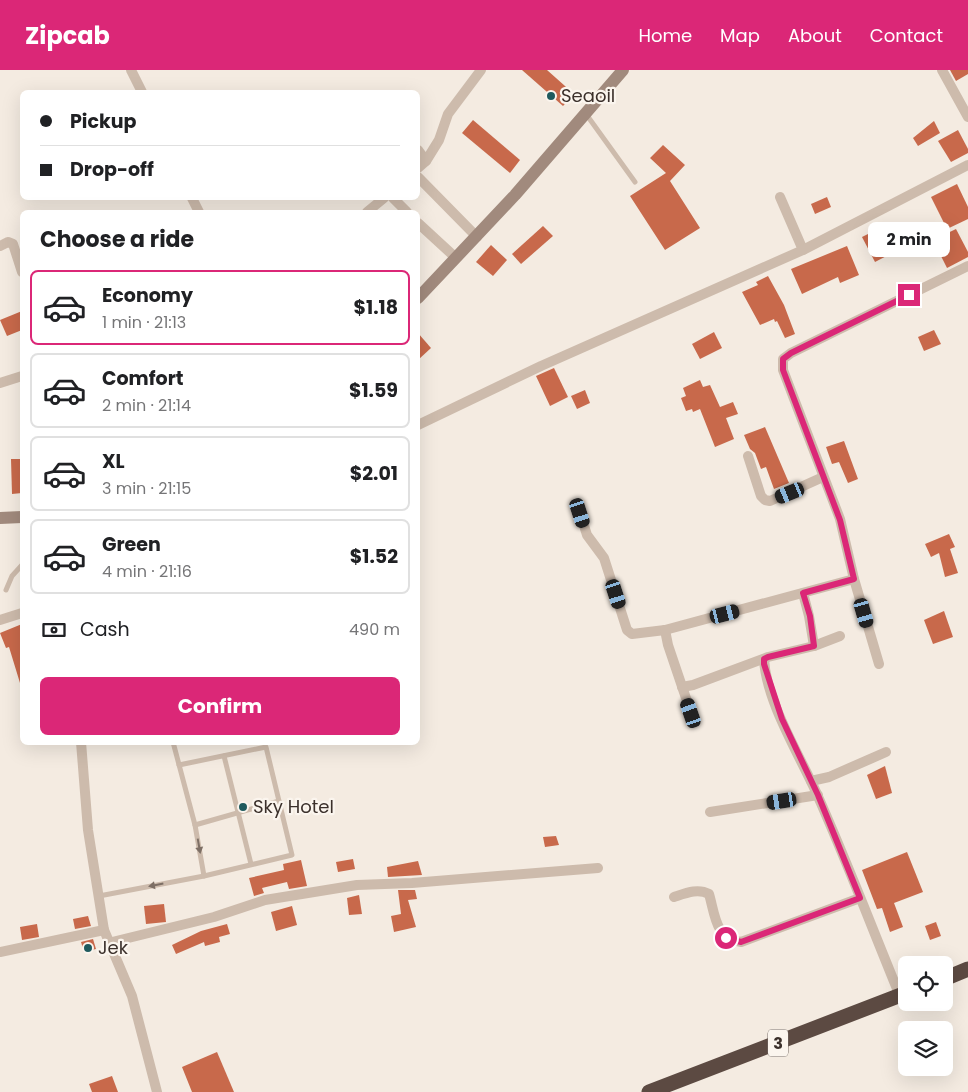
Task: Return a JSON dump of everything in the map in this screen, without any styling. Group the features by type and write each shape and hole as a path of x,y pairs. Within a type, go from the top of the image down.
{"highway":[{"path":"953,975 968,969"},
{"name":"3","path":"649,1092 898,997"}],"main road":[{"path":"420,296 477,237 623,70"},
{"path":"0,518 20,517"}],"street":[{"path":"131,70 141,90"},
{"path":"420,166 426,161 439,140 448,114 481,70"},
{"path":"942,70 968,117"},
{"path":"420,153 426,161"},
{"path":"420,424 541,366 803,250 923,190 968,165"},
{"path":"420,179 477,237"},
{"path":"780,197 803,250"},
{"path":"369,210 382,200"},
{"path":"395,200 405,210"},
{"path":"420,225 456,258"},
{"path":"0,246 8,242 13,244 20,266"},
{"path":"879,664 854,579 840,520 783,370 783,359 791,353 968,266"},
{"path":"0,383 20,377"},
{"path":"748,456 761,496 765,500 770,500 824,477"},
{"path":"580,513 587,535 604,558 627,630 632,634 665,630 854,579"},
{"path":"803,593 810,616 814,646"},
{"path":"0,620 20,613"},
{"path":"665,630 668,645 691,713"},
{"path":"682,687 693,685 764,659 814,646 840,636"},
{"path":"764,659 768,681 782,719 818,795 860,898 898,984"},
{"path":"81,745 88,830 104,930 132,996 157,1092"},
{"path":"811,781 829,777 886,752"},
{"path":"710,812 818,795"},
{"path":"108,943 214,917 265,900 357,885 412,883 598,868"},
{"path":"674,897 692,892 704,891 709,894 719,931 726,938 741,942 860,898"},
{"path":"0,952 104,930"}],"lane":[{"path":"586,114 635,182"},
{"path":"6,590 12,576 20,567"},
{"path":"174,745 195,825 204,876"},
{"path":"99,896 204,876 292,855 266,746 179,765"},
{"path":"224,756 251,864"},
{"path":"195,825 279,801"}],"building":[{"path":"522,70 547,70 574,94 563,106"},
{"path":"950,70 968,70 968,74 956,81"},
{"path":"473,120 520,160 510,173 462,133"},
{"path":"934,121 940,133 918,146 913,138"},
{"path":"958,130 968,149 968,153 951,162 938,141"},
{"path":"663,145 685,165 670,181 700,228 665,250 630,196 666,173 650,158"},
{"path":"957,184 968,207 968,219 947,229 931,197"},
{"path":"827,197 831,207 815,214 811,204"},
{"path":"886,225 898,250 875,262 862,237"},
{"path":"543,226 553,236 521,264 512,254"},
{"path":"956,229 968,252 968,257 947,268 933,240"},
{"path":"491,245 507,260 493,276 476,262"},
{"path":"847,246 859,275 840,283 838,277 802,294 791,269"},
{"path":"768,276 784,305 795,334 785,338 777,321 775,322 774,319 760,325 742,292 758,285 756,282"},
{"path":"20,312 20,331 7,336 0,320"},
{"path":"934,330 941,344 924,351 918,337"},
{"path":"714,332 722,348 700,359 692,344"},
{"path":"420,335 431,348 420,358"},
{"path":"554,368 568,397 550,406 536,376"},
{"path":"700,380 703,387 710,385 720,407 733,402 738,414 726,418 734,439 715,447 700,409 693,412 692,409 686,411 681,398 686,396 683,388"},
{"path":"585,390 590,403 577,409 571,396"},
{"path":"765,427 789,483 774,489 766,467 761,469 755,453 750,449 744,435"},
{"path":"844,441 858,479 848,483 839,462 832,464 826,447"},
{"path":"11,459 20,459 20,493 12,494"},
{"path":"949,534 955,547 950,549 958,573 945,577 939,553 931,557 925,544"},
{"path":"944,611 953,637 933,644 924,620"},
{"path":"20,625 20,683 9,647 6,648 0,633"},
{"path":"885,766 892,793 876,799 867,775"},
{"path":"556,836 559,845 545,847 543,837"},
{"path":"907,852 923,892 894,903 903,927 890,932 882,908 877,909 862,870"},
{"path":"353,859 355,869 338,872 336,862"},
{"path":"301,860 307,886 289,889 287,882 262,888 264,893 254,896 249,878 284,870 283,864"},
{"path":"418,861 422,875 388,877 387,867"},
{"path":"398,890 415,890 417,899 408,900 416,927 394,932 391,916 401,914"},
{"path":"359,895 362,914 349,915 347,898"},
{"path":"164,904 166,922 146,924 144,906"},
{"path":"292,906 297,925 276,931 271,912"},
{"path":"88,916 91,926 75,929 73,919"},
{"path":"936,922 941,936 930,940 925,926"},
{"path":"37,924 39,937 22,940 20,927"},
{"path":"227,924 230,934 219,937 220,942 205,946 204,942 176,954 172,945 201,931"},
{"path":"93,939 96,949 84,952 81,942"},
{"path":"217,1052 234,1092 192,1092 182,1067"},
{"path":"112,1076 118,1092 92,1092 89,1084"}],"place":[{"name":"Seaoil","path":"551,96"},
{"name":"Sky Hotel","path":"243,807"},
{"name":"Jek","path":"88,948"}],"route":[{"path":"726,938 741,942 860,898 818,795 782,719 764,664 764,659 768,657 814,646 810,616 803,593 854,579 840,520 783,370 783,359 791,353 909,295"}]}
